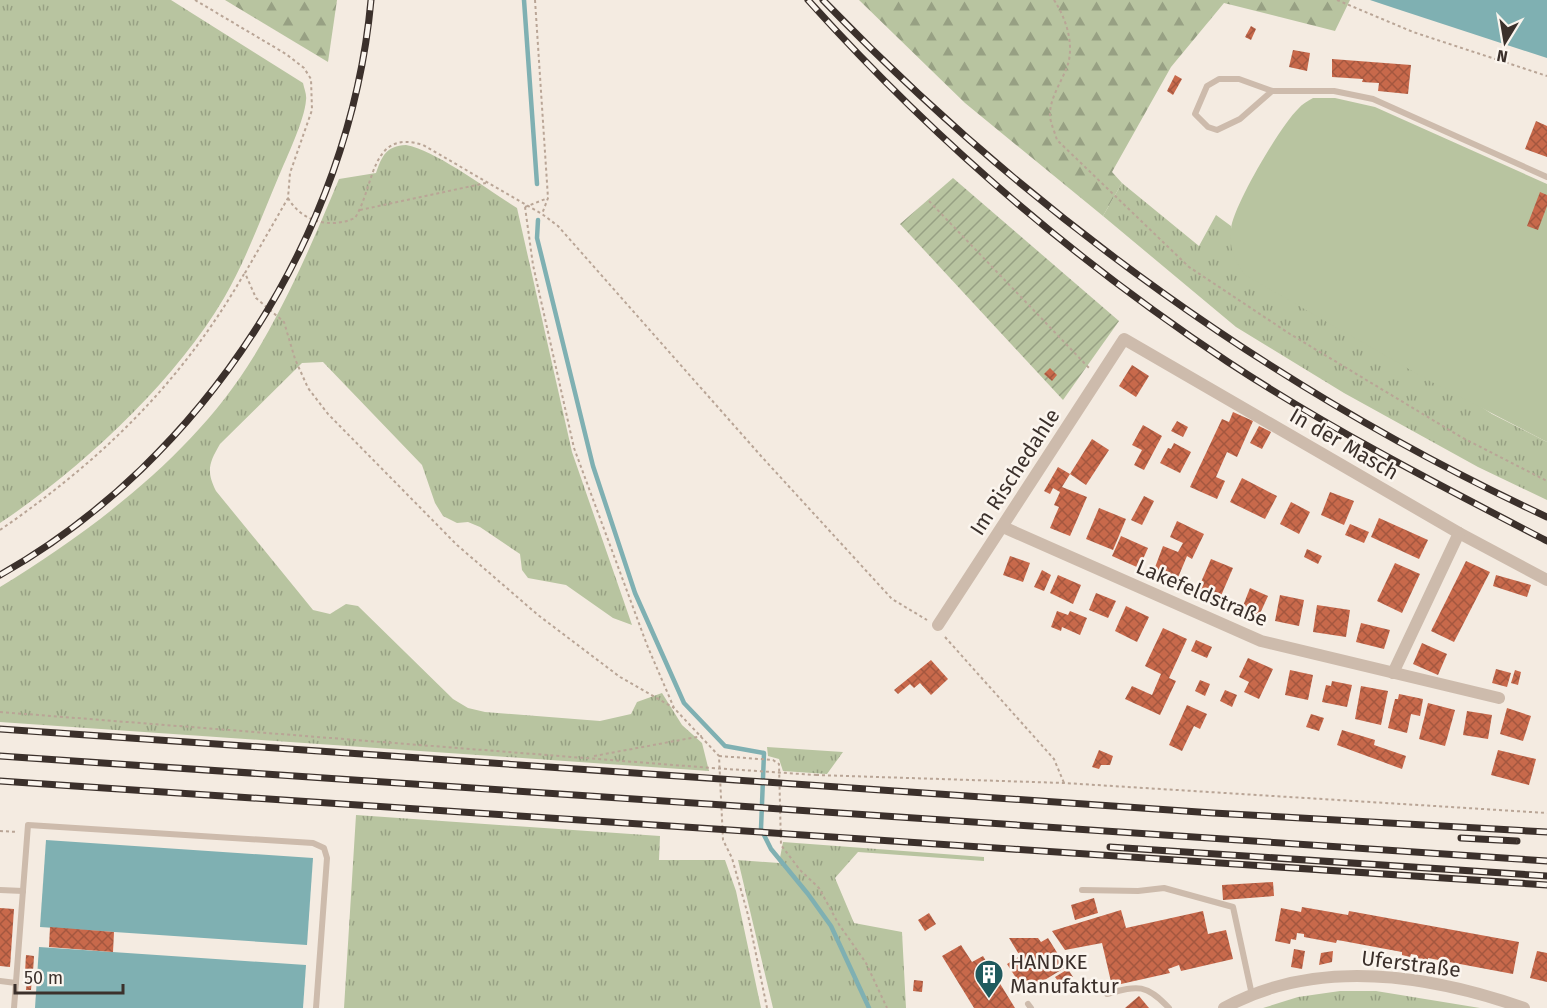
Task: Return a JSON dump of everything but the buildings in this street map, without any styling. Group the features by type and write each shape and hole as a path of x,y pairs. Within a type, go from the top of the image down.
{"street":[{"name":"Im Rischedahle","path":"938,625 1124,339"},
{"name":"In der Masch","path":"1124,339 1459,533 1547,580"},
{"name":"Lakefeldstraße","path":"1003,527 1262,641 1499,698"},
{"path":"1393,674 1459,533"},
{"name":"Uferstraße","path":"1224,1008 1252,995 1328,976 1377,976 1480,993 1524,1008"}],"lane":[{"path":"1272,91 1240,119 1217,130 1208,127 1195,114 1207,86 1219,79 1239,79 1272,91 1334,91 1373,99 1547,177"},
{"path":"15,1008 28,825 313,843 324,848 327,858 316,1008"},
{"path":"1082,890 1138,891 1164,888 1233,908 1252,995"},
{"path":"0,890 23,891"},
{"path":"0,981 16,983"},
{"path":"1107,994 1136,986 1154,992 1169,1008"}],"path":[{"path":"0,530 81,471 123,433 192,352 227,304 288,198 290,173 312,110 311,79 304,68 286,54 195,0"},
{"path":"535,0 548,198 542,214"},
{"path":"1054,0 1065,17 1070,45 1068,65 1055,93 1050,116 1057,140 1190,267 1290,334 1461,437 1547,481"},
{"path":"1336,0 1413,32 1547,76"},
{"path":"288,198 295,210 326,225 341,224 355,218 380,155 387,146 410,140 423,145 525,207 542,214 558,226 761,456 892,599 915,615 938,625 949,645 1054,759 1064,783"},
{"path":"360,210 486,183"},
{"path":"525,207 548,198"},
{"path":"929,201 1099,378"},
{"path":"525,207 537,286 574,448 647,645 674,708 719,756 723,840 732,858 748,915 767,1008"},
{"path":"245,273 256,298 284,322 295,359 308,388 328,414 368,455 457,545 538,615 620,677 674,708"},
{"path":"0,712 816,775 1064,783 1547,813"},
{"path":"591,757 702,736"},
{"path":"719,756 768,759 779,764 781,845 819,888 838,923 866,963 887,1008"},
{"path":"0,831 27,833"}],"green space":[{"path":"0,0 171,0 303,83 306,98 295,139 246,254 232,284 203,330 153,392 124,422 62,477 0,523"},
{"path":"225,0 337,0 328,62"},
{"path":"859,0 1350,0 1335,31 1224,3 1171,67 1112,172 1122,183 1103,216 965,103"},
{"path":"1313,98 1335,98 1375,107 1547,184 1547,442 1426,379 1245,275 1233,254 1231,229 1234,218 1259,166 1281,131 1300,107"},
{"path":"406,145 447,163 517,208 572,452 632,625 613,618 566,585 528,578 522,570 520,554 480,527 468,522 457,523 443,516 435,503 422,465 323,362 302,363 220,444 210,467 216,491 313,610 330,614 346,604 358,606 453,699 468,708 485,712 600,721 631,714 637,702 662,693 682,725 702,743 709,771 0,722 0,587 107,514 173,456 203,424 230,391 266,335 300,269 339,179 376,173 380,162 389,150"},
{"path":"953,178 1119,321 1063,400 900,224"},
{"path":"1122,183 1199,246 1216,215 1231,226 1231,243 1492,414 1547,442 1547,500 1478,467 1344,393 1236,327 1103,216"},
{"path":"767,747 843,752 827,774 783,771 779,759 768,756"},
{"path":"356,815 660,836 659,860 725,860 736,891 761,1008 344,1008"},
{"path":"783,842 984,857 984,861 858,852 835,878 854,923 902,932 906,1008 773,1008 738,860 779,863"},
{"path":"1340,991 1376,991 1480,1008 1263,1008 1298,997"}],"water":[{"path":"1370,0 1547,0 1547,58 1394,8"},
{"path":"46,840 313,858 307,945 40,927"},
{"path":"39,947 306,965 303,1008 35,1008"}],"waterway":[{"path":"524,0 537,184"},
{"path":"538,220 537,238 593,466 635,593 684,703 725,746 764,753 761,829 771,849 831,926 869,1008"}],"railway":[{"path":"0,575 74,527 141,469 201,404 254,332 298,254 333,172 357,87 371,0"},
{"path":"808,0 904,100 1006,194 1060,239 1171,323 1267,387 1345,433 1547,541"},
{"path":"823,0 902,79 985,153 1072,225 1161,292 1254,355 1349,414 1447,468 1547,517"},
{"path":"0,729 1213,813 1547,832"},
{"path":"0,756 1547,861"},
{"path":"0,781 1547,885"},
{"path":"1461,838 1517,841"},
{"path":"1110,847 1547,876"}],"place":[{"name":"HANDKE Manufaktur","path":"989,1000"}]}
